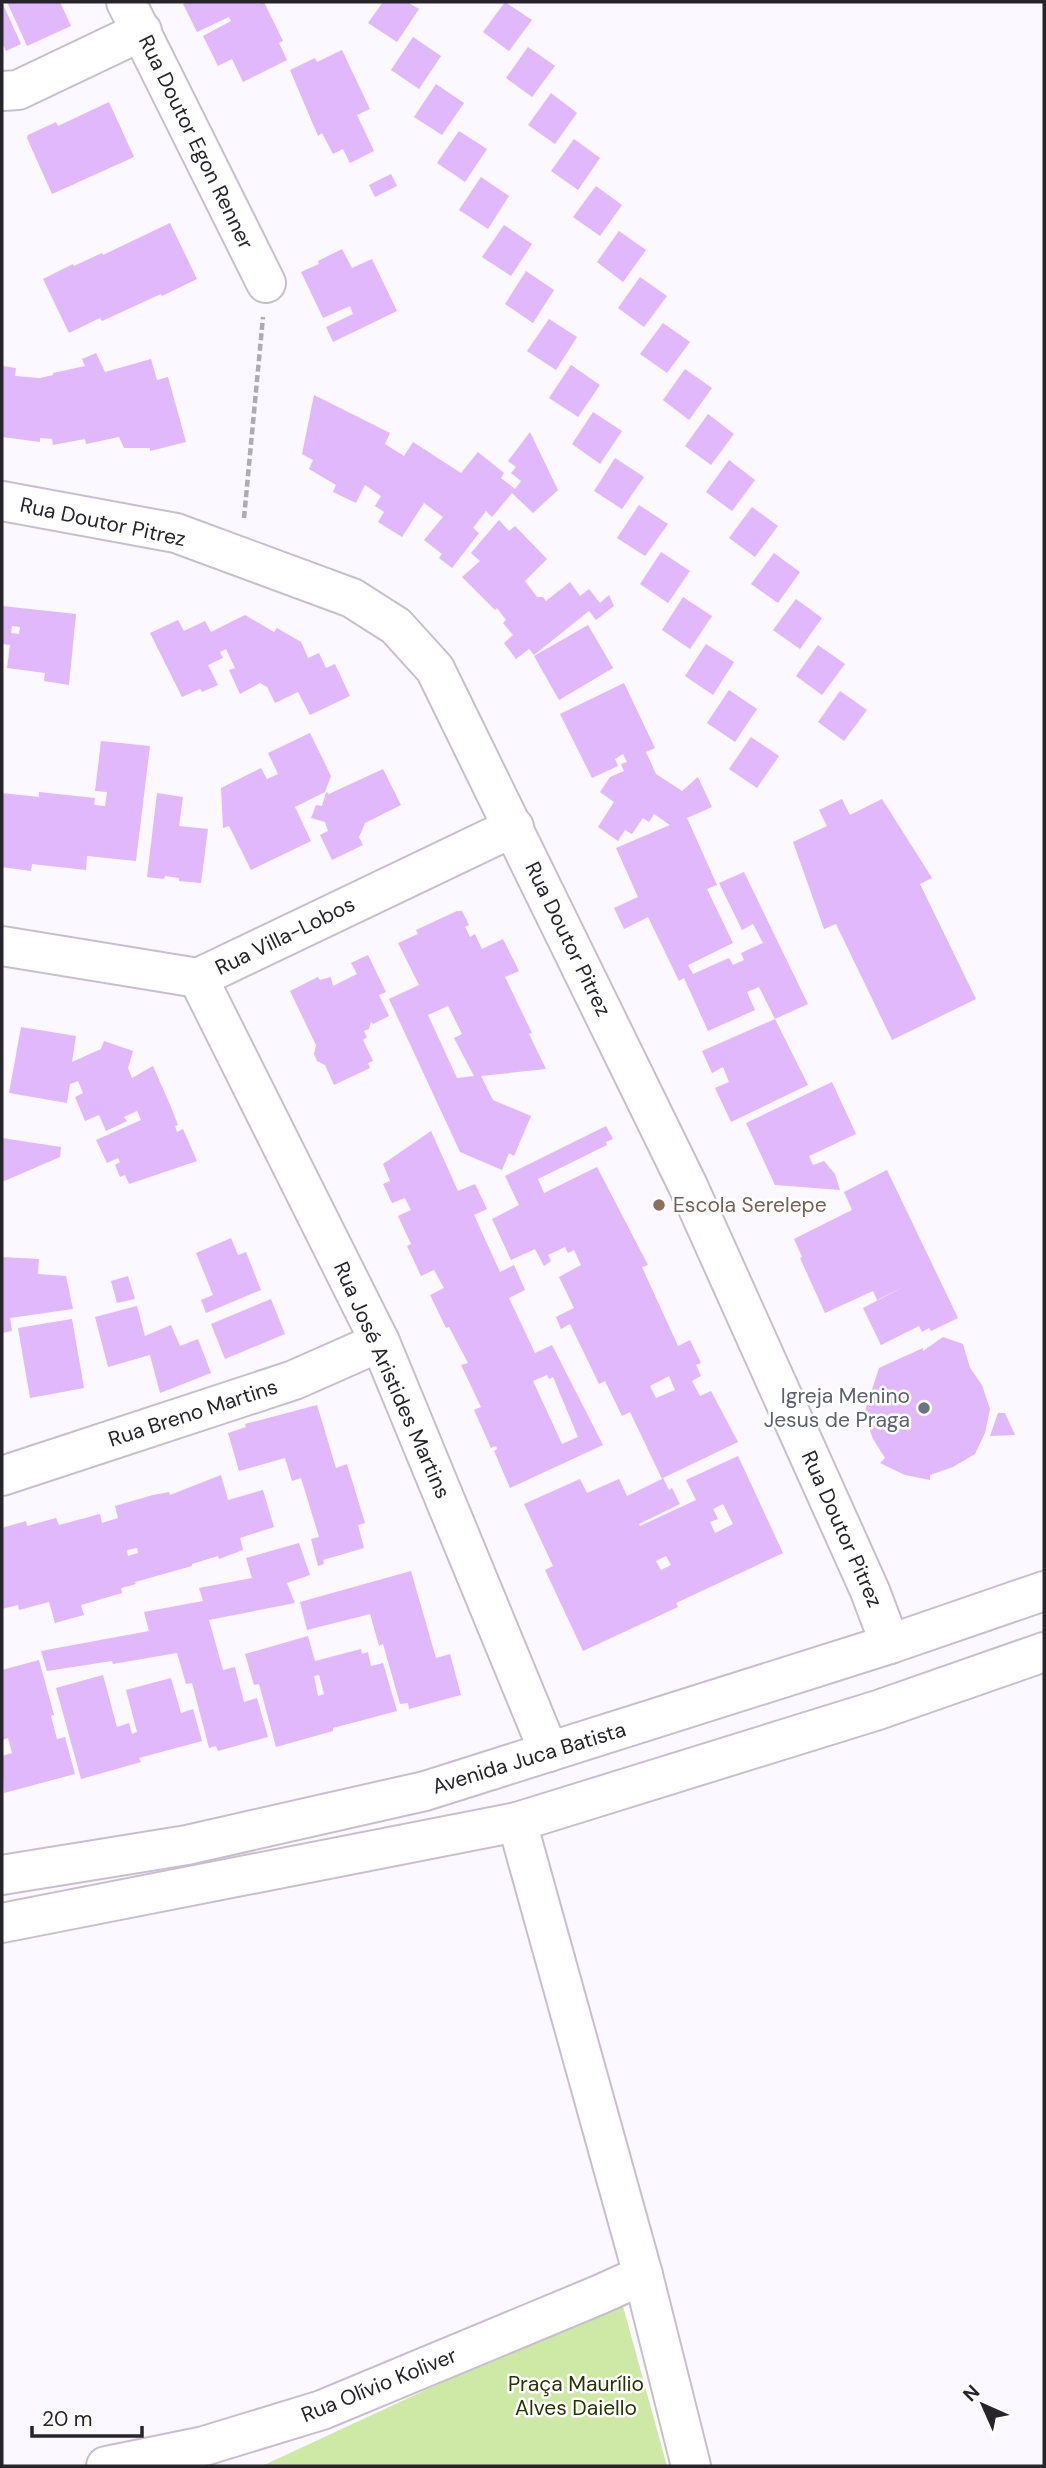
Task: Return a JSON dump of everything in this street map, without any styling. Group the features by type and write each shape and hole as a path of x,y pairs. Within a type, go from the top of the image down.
{"street":[{"path":"2,91 18,90 134,16"},
{"name":"Rua Doutor Egon Renner","path":"134,16 266,283"},
{"name":"Rua Doutor Pitrez","path":"2,501 176,533 352,598 396,625 435,669 688,1186 870,1591 890,1644"},
{"name":"Rua Villa-Lobos","path":"2,946 198,978 514,827"},
{"name":"Rua José Aristides Martins","path":"198,978 380,1342 549,1752"},
{"name":"Rua Breno Martins","path":"2,1476 294,1380 380,1342"},
{"name":"Avenida Juca Batista","path":"2,1875 187,1845 425,1791 890,1644 1044,1591"},
{"path":"2,1923 517,1822 878,1710 1044,1651"},
{"path":"517,1822 643,2275 691,2466"},
{"name":"Rua Olívio Koliver","path":"106,2466 204,2446 322,2410 643,2275"}],"path":[{"path":"240,557 266,283"}],"green space":[{"name":"Praça Maurílio Alves Daiello","path":"621,2299 667,2466 262,2466"}],"building":[{"path":"2,2 21,44 6,51 2,42"},
{"path":"7,2 60,2 71,26 27,46"},
{"path":"264,2 283,41 279,43 287,60 243,82 232,59 218,66 203,36 231,21 229,17 197,32 183,4"},
{"path":"383,2 407,2 419,9 397,42 368,23"},
{"path":"505,2 532,20 509,51 483,32"},
{"path":"413,37 441,56 419,89 391,70"},
{"path":"528,47 555,66 532,97 506,78"},
{"path":"342,50 370,109 357,115 374,151 350,163 343,149 333,154 322,133 318,136 290,70 315,58 317,62"},
{"path":"436,84 464,103 442,135 414,117"},
{"path":"551,93 577,113 555,144 528,125"},
{"path":"109,102 134,157 52,194 28,135 56,122 58,126"},
{"path":"459,131 487,149 465,182 437,163"},
{"path":"574,139 600,158 578,190 551,171"},
{"path":"391,174 397,186 375,197 369,185"},
{"path":"481,177 509,196 488,229 459,210"},
{"path":"596,186 622,205 600,236 573,217"},
{"path":"170,223 197,279 69,333 43,279 73,264 74,266 102,253 103,255"},
{"path":"504,225 532,244 511,276 482,257"},
{"path":"619,231 646,250 623,282 597,262"},
{"path":"342,249 352,268 372,259 397,311 333,342 326,327 353,314 350,306 323,318 301,272"},
{"path":"526,271 554,290 533,323 505,304"},
{"path":"640,277 667,296 644,327 618,308"},
{"path":"549,319 577,337 556,370 527,351"},
{"path":"663,323 690,342 667,373 640,354"},
{"path":"96,353 105,372 151,359 157,380 168,377 186,442 150,451 150,448 124,448 119,437 86,444 85,439 53,445 52,439 40,438 40,442 2,437 2,366 16,368 15,376 40,378 85,366 82,359"},
{"path":"571,365 600,385 578,417 549,398"},
{"path":"685,369 712,388 689,420 663,400"},
{"path":"314,395 390,433 385,444 404,456 413,442 461,473 478,452 504,473 501,478 515,489 521,481 511,473 516,467 508,461 530,432 558,490 533,513 512,493 492,517 486,511 473,528 479,533 452,568 439,558 442,554 424,540 443,517 424,503 402,537 378,522 384,512 375,506 381,496 365,485 356,503 333,492 336,485 309,469 313,460 302,454"},
{"path":"593,412 622,431 600,464 572,444"},
{"path":"708,414 734,434 711,465 685,446"},
{"path":"615,458 644,477 622,509 594,491"},
{"path":"729,460 755,480 732,511 706,492"},
{"path":"639,505 668,524 645,556 617,538"},
{"path":"752,507 778,526 755,557 729,538"},
{"path":"499,520 509,531 515,526 547,559 525,581 537,597 543,597 546,601 570,582 580,596 589,589 600,603 609,595 614,606 596,620 589,611 534,655 529,649 516,659 504,643 513,635 503,623 506,620 497,608 495,610 462,577 480,561 471,553"},
{"path":"661,552 690,571 668,603 640,584"},
{"path":"774,553 800,572 778,603 751,584"},
{"path":"683,597 712,616 690,649 662,630"},
{"path":"796,599 822,618 800,649 773,630"},
{"path":"2,606 76,614 69,685 44,681 45,673 7,668 10,645 2,644","holes":["12,626 20,627 19,634 11,633"]},
{"path":"245,615 274,632 277,628 301,642 308,658 319,653 326,668 335,664 350,696 310,715 298,692 275,703 267,687 260,683 240,694 229,670 235,668 226,649 220,652 223,658 208,665 218,685 182,697 150,633 178,620 184,631 205,621 211,632"},
{"path":"588,625 613,668 559,700 534,656"},
{"path":"706,644 734,662 713,695 685,676"},
{"path":"818,645 845,664 822,695 796,676"},
{"path":"624,683 655,748 646,752 656,774 682,791 698,777 712,807 687,818 717,885 707,889 733,943 688,965 693,974 729,958 733,965 744,960 741,953 763,943 753,924 742,930 719,883 744,872 808,1004 775,1019 759,987 747,992 755,1010 708,1031 684,978 679,981 648,917 624,929 614,908 638,897 616,848 670,825 654,814 649,822 643,818 632,834 625,830 618,841 598,827 614,802 600,792 610,777 624,771 621,764 627,762 623,754 615,759 618,766 592,778 560,714"},
{"path":"729,690 757,709 735,742 707,723"},
{"path":"840,691 867,710 844,741 818,722"},
{"path":"310,733 331,776 325,792 295,807 311,841 251,870 229,826 223,828 221,788 261,768 267,779 278,774 268,753"},
{"path":"751,737 779,756 757,788 729,769"},
{"path":"101,741 150,746 136,861 87,856 86,870 32,864 31,871 2,867 2,793 39,797 39,792 95,798 94,805 105,806 107,792 95,791"},
{"path":"383,769 401,805 365,823 359,837 363,845 332,860 320,835 328,831 325,822 311,818 316,805 322,806 326,792 329,794"},
{"path":"157,793 183,797 179,826 208,829 201,883 179,881 179,878 165,876 164,879 147,877"},
{"path":"842,799 850,815 882,799 932,878 920,884 976,999 892,1040 836,924 824,929 793,842 827,826 819,810"},
{"path":"462,911 469,925 465,927 470,937 475,934 482,949 503,939 519,971 505,977 546,1069 481,1076 493,1100 531,1116 514,1156 509,1153 502,1170 460,1152 389,999 419,985 398,943 418,934 416,930","holes":["448,1006 462,1034 454,1038 474,1076 457,1078 428,1015"]},
{"path":"368,955 386,992 379,995 389,1016 373,1024 371,1022 369,1029 364,1031 367,1037 363,1040 373,1061 368,1063 370,1068 334,1085 325,1065 317,1061 314,1054 316,1045 290,991 318,977 320,980 331,977 333,986 357,974 351,963"},
{"path":"775,1019 808,1085 731,1122 715,1088 729,1082 723,1067 712,1073 702,1051"},
{"path":"21,1027 76,1036 72,1062 101,1049 104,1041 133,1051 128,1068 132,1078 153,1066 178,1125 175,1126 177,1132 183,1129 197,1161 129,1184 125,1175 120,1177 115,1165 120,1162 118,1158 107,1163 96,1140 141,1120 137,1111 124,1117 127,1121 106,1131 99,1115 85,1121 75,1097 83,1093 78,1081 70,1084 67,1103 9,1093"},
{"path":"832,1082 856,1134 809,1156 813,1165 824,1161 835,1174 840,1190 775,1185 746,1123"},
{"path":"606,1126 613,1139 606,1142 607,1145 538,1179 544,1193 597,1167 648,1265 642,1267 678,1346 690,1340 701,1363 696,1365 701,1376 692,1381 700,1396 711,1391 738,1442 663,1478 680,1504 639,1524 640,1526 696,1500 686,1480 738,1456 783,1553 676,1603 678,1607 583,1651 545,1570 553,1566 524,1504 580,1479 587,1493 619,1479 627,1496 662,1479 630,1412 622,1416 605,1381 599,1384 570,1324 561,1329 556,1317 574,1308 559,1277 581,1265 574,1250 568,1253 565,1247 548,1255 551,1261 544,1266 535,1249 511,1260 492,1219 519,1205 505,1176","holes":["669,1376 675,1390 656,1398 650,1386","723,1504 733,1524 715,1533 710,1522 718,1519 713,1509","666,1556 671,1565 661,1570 656,1561"]},
{"path":"431,1131 458,1191 475,1184 487,1209 474,1215 500,1272 514,1265 525,1290 509,1298 535,1353 552,1345 603,1445 510,1488 494,1451 496,1446 491,1448 474,1410 481,1407 461,1365 468,1363 449,1327 446,1328 430,1295 444,1288 434,1270 421,1276 407,1246 411,1244 398,1216 411,1210 405,1198 392,1203 383,1184 390,1181 383,1164","holes":["547,1375 549,1379 553,1377 578,1437 562,1444 533,1381"]},
{"path":"2,1138 61,1147 60,1157 2,1182"},
{"path":"887,1170 958,1318 931,1331 929,1328 922,1332 919,1326 881,1345 863,1308 905,1286 877,1300 873,1291 825,1313 794,1239 852,1210 844,1192"},
{"path":"231,1238 238,1255 246,1252 261,1290 206,1313 201,1300 213,1295 196,1253"},
{"path":"2,1257 39,1259 38,1274 66,1276 73,1309 10,1318 12,1331 2,1333"},
{"path":"128,1276 135,1299 117,1303 111,1281"},
{"path":"271,1299 285,1334 225,1359 211,1324"},
{"path":"137,1306 145,1336 171,1325 180,1346 198,1339 211,1373 160,1393 150,1355 108,1367 95,1317"},
{"path":"72,1319 84,1388 30,1398 18,1328"},
{"path":"943,1337 963,1344 970,1368 982,1385 990,1409 985,1433 975,1454 953,1467 930,1475 930,1480 905,1475 880,1463 885,1458 873,1439 864,1414 879,1368 923,1348 923,1351"},
{"path":"317,1405 336,1468 347,1464 365,1523 358,1525 364,1548 323,1560 324,1564 318,1566 311,1539 319,1537 301,1478 292,1481 285,1458 239,1471 228,1433 246,1427 245,1424"},
{"path":"998,1413 1005,1413 1015,1435 990,1436"},
{"path":"221,1475 228,1500 263,1490 274,1527 240,1538 243,1550 135,1582 136,1584 121,1588 122,1593 81,1605 84,1615 55,1623 49,1602 19,1610 18,1605 2,1609 2,1528 26,1521 27,1526 56,1518 59,1525 100,1514 102,1523 118,1518 115,1506 153,1495 169,1492 170,1495","holes":["137,1548 138,1553 128,1556 127,1550"]},
{"path":"299,1543 310,1575 287,1583 295,1603 209,1620 223,1670 235,1667 244,1702 257,1698 268,1737 218,1751 216,1746 209,1748 192,1683 186,1684 177,1653 113,1664 112,1661 47,1671 41,1651 149,1631 144,1612 203,1601 199,1588 252,1578 246,1558"},
{"path":"411,1571 436,1658 450,1654 461,1695 409,1709 408,1703 400,1704 383,1644 379,1646 370,1614 307,1630 300,1602"},
{"path":"308,1636 315,1661 361,1649 362,1654 368,1652 371,1666 383,1663 397,1711 276,1747 259,1684 254,1685 245,1654","holes":["319,1675 324,1694 318,1696 314,1676"]},
{"path":"39,1660 54,1715 51,1716 57,1739 65,1737 75,1774 4,1793 2,1756 12,1753 8,1738 2,1740 2,1670"},
{"path":"103,1675 117,1727 129,1723 132,1734 137,1732 126,1690 171,1678 181,1713 193,1709 202,1741 139,1758 141,1762 81,1779 56,1688"}],"place":[{"name":"Escola Serelepe","path":"659,1205"},
{"name":"Igreja Menino Jesus de Praga","path":"924,1408"}]}
